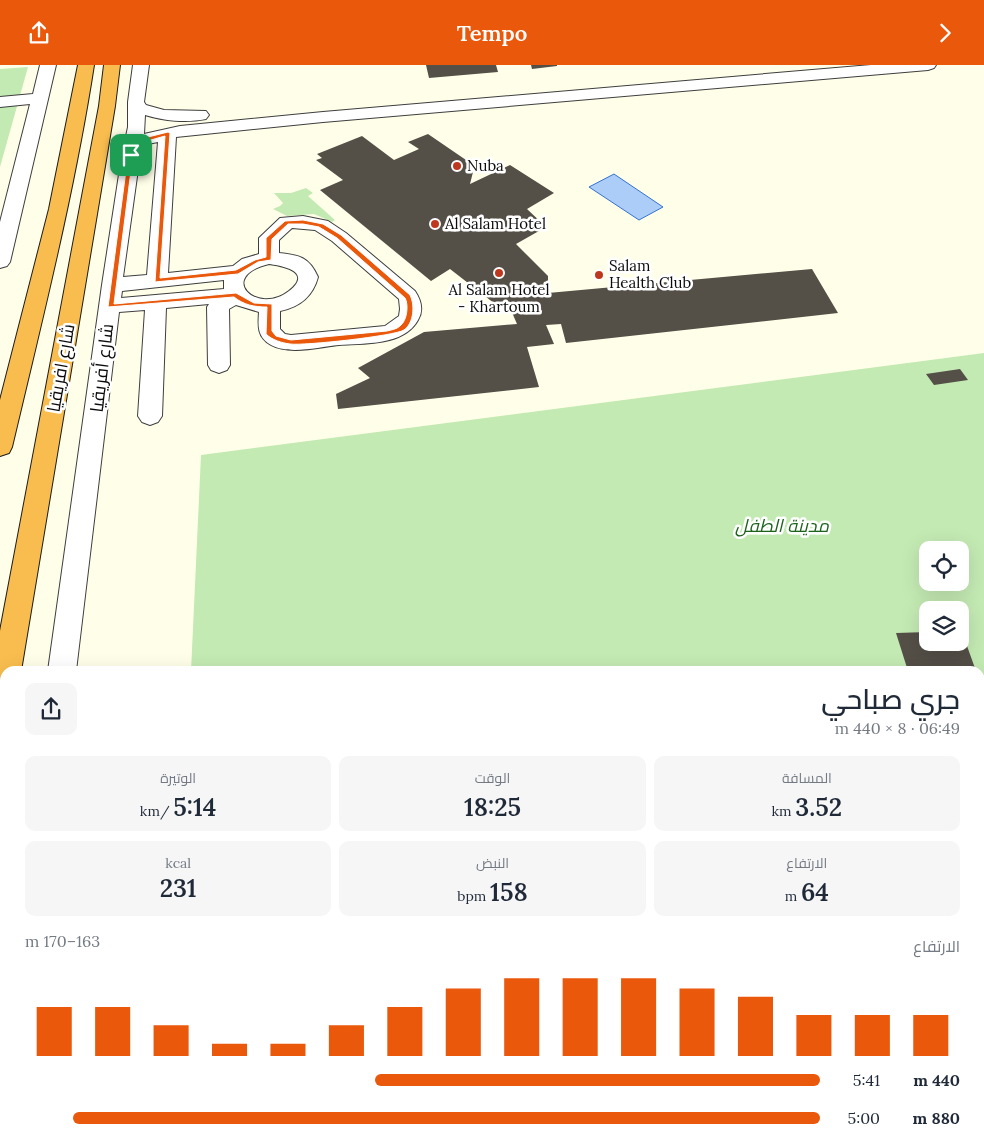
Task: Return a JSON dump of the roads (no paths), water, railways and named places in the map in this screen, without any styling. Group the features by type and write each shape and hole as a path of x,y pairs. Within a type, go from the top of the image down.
{"highway":[{"path":"0,447 60,202 80,105 86,65"},
{"name":"شارع افريقيا","path":"8,666 106,115 112,65"}],"street":[{"path":"0,262 48,65"},
{"name":"شارع أفريقيا","path":"63,666 111,295 131,155 137,127 136,102 141,65"},
{"path":"136,102 139,108 152,113 174,116 196,115 797,65"},
{"path":"131,155 142,141 168,133 323,117 928,65"},
{"path":"0,102 40,99"},
{"path":"150,416 168,133"},
{"path":"269,258 269,238 287,222 321,225 339,237 408,297 411,303 408,319 402,328 388,333 291,342 274,337 269,332 270,305"},
{"path":"111,295 157,291 238,272 257,261 269,258 281,258 296,263 306,271 308,279 306,287 300,294 290,300 270,305 253,305 237,296 157,291"},
{"path":"237,296 232,288 233,280 238,272"},
{"path":"218,365 218,307 237,296"}],"water":[{"path":"614,174 663,207 639,220 589,187"}],"place":[{"name":"Nuba","path":"457,166"},
{"name":"Al Salam Hotel","path":"435,224"},
{"name":"Al Salam Hotel - Khartoum","path":"499,273"},
{"name":"Salam Health Club","path":"599,275"}],"park label":[{"name":"مدينة الطفل","path":"782,526"}]}
